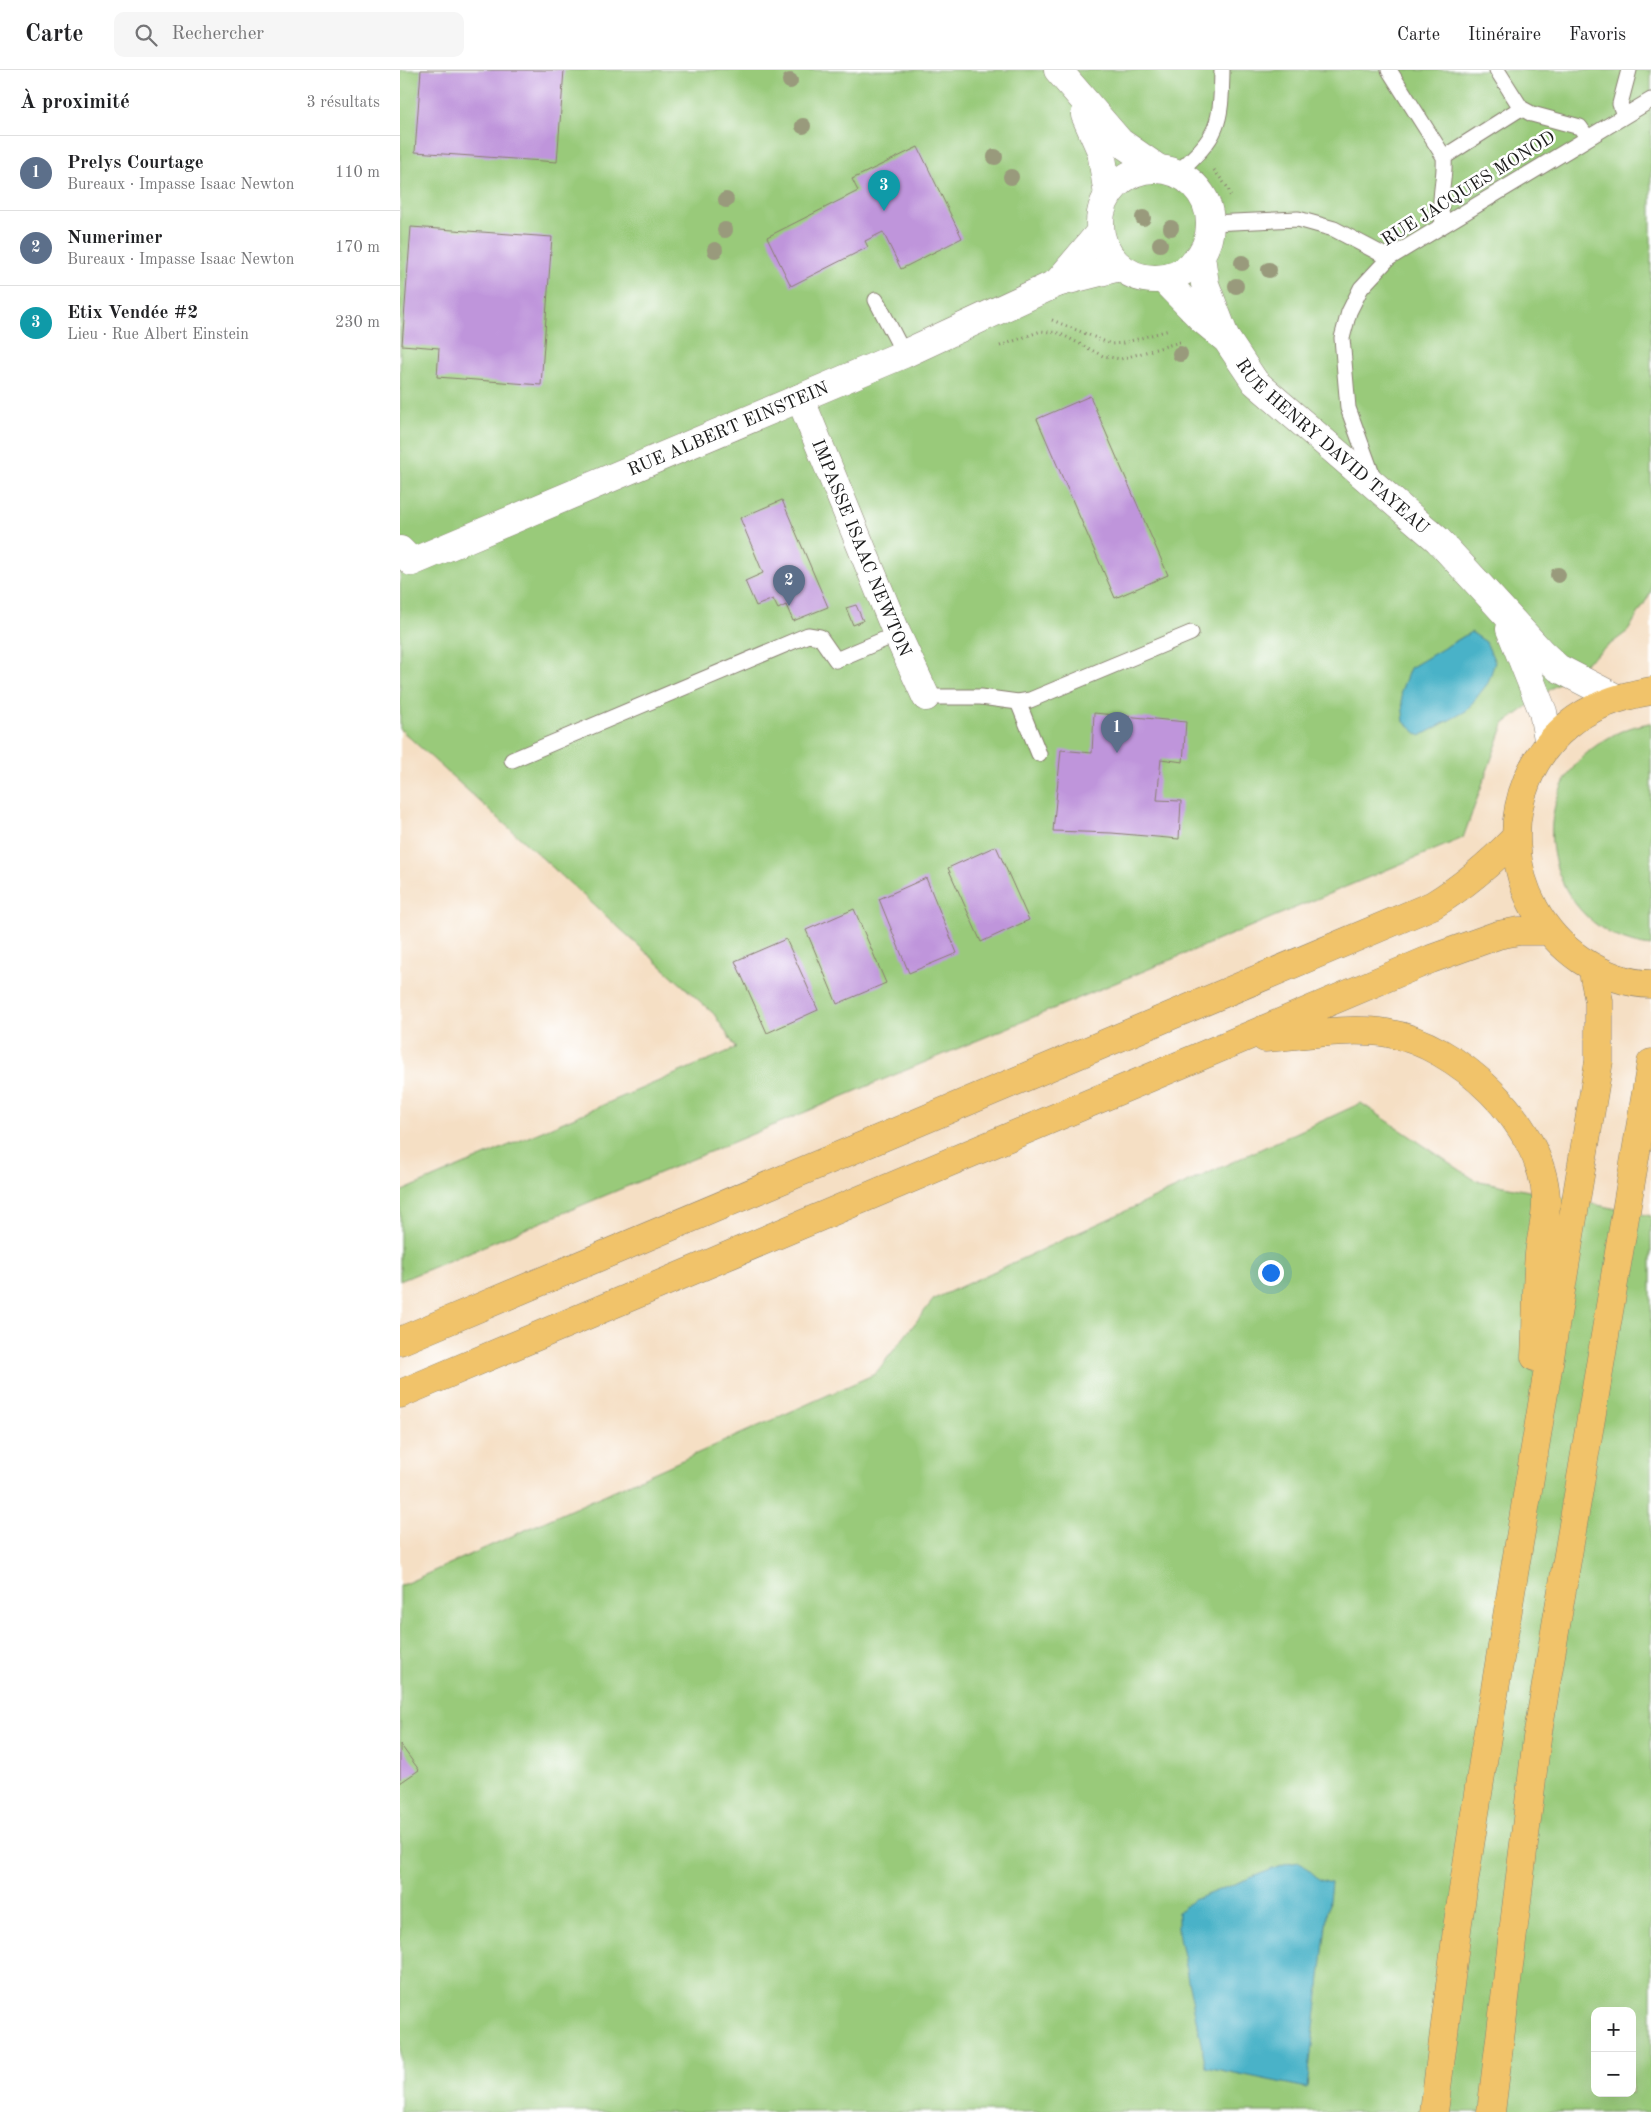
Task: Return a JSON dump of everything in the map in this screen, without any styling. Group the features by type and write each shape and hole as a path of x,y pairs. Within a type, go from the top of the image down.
{"highway":[{"path":"1651,691 1616,698 1591,710 1568,725 1549,744 1531,772 1519,804 1515,838 1519,872 1530,903 1548,931 1568,951 1592,967 1619,978 1651,984"},
{"path":"400,1341 1433,905 1492,863 1515,838"},
{"path":"400,1394 1476,941 1519,931 1548,931"},
{"path":"1434,2112 1458,1922 1599,1061 1599,1001 1592,967"},
{"path":"1241,1040 1359,1031 1387,1033 1438,1051 1467,1069 1490,1091 1515,1121 1532,1148 1542,1175 1546,1197 1539,1254 1531,1470"},
{"path":"1491,2112 1537,1738 1651,1063"}],"street":[{"path":"1065,78 1120,142 1168,171 1190,181 1201,193 1208,207 1211,223 1209,240 1201,256 1191,267 1178,275 1164,280 1148,280 1133,275 1120,267 1109,255 1100,232 1100,219 1108,195 1118,183 1130,175 1144,170 1168,171"},
{"path":"1065,78 1101,151 1108,195"},
{"name":"RUE ALBERT EINSTEIN","path":"1058,283 1100,232"},
{"path":"1201,256 1206,284 1227,340"},
{"name":"RUE ALBERT EINSTEIN","path":"400,550 412,562 904,354 1058,283 1120,267"},
{"name":"RUE HENRY DAVID TAYEAU","path":"1164,280 1203,320 1227,340 1255,382 1438,540 1540,652 1558,668 1616,698"},
{"name":"IMPASSE ISAAC NEWTON","path":"800,398 926,697"},
{"name":"RUE HENRY DAVID TAYEAU","path":"1503,611 1529,672 1543,712 1549,744"}],"lane":[{"path":"1168,171 1207,145 1216,127 1222,108 1222,70"},
{"path":"1389,70 1444,156 1445,171 1440,214 1444,224"},
{"path":"1497,70 1520,108 1532,114 1580,127 1587,137"},
{"path":"1624,116 1620,104 1629,70"},
{"name":"RUE JACQUES MONOD","path":"1376,486 1348,408 1342,338 1349,312 1361,288 1389,258 1651,100"},
{"path":"1444,156 1520,108"},
{"path":"1211,223 1298,219 1334,228 1389,258"},
{"path":"876,300 904,354"},
{"path":"926,697 980,697 1018,702 1030,700 1191,633"},
{"path":"512,760 808,635 820,637 836,660 898,634"},
{"path":"1018,702 1039,754"}],"green space":[{"path":"400,70 1651,70 1651,592 1628,631 1504,724 1463,838 400,1281 400,1192 736,1048 714,1014 400,729"},
{"path":"1651,723 1651,946 1615,936 1586,916 1566,889 1554,857 1552,824 1560,791 1578,762 1613,735 1629,728"},
{"path":"1361,1103 1475,1180 1651,1216 1651,2112 400,2112 400,1586 875,1374 934,1299"}],"water":[{"path":"1471,632 1486,642 1495,662 1488,683 1466,711 1420,736 1404,722 1401,691 1410,668"},
{"path":"1300,1862 1320,1880 1331,1883 1307,2088 1206,2067 1178,1932 1178,1912 1193,1900 1286,1864"}],"building":[{"path":"421,70 564,70 557,162 415,152"},
{"path":"918,147 962,238 901,269 883,232 865,241 868,247 791,286 767,237 858,191 852,179"},
{"path":"411,227 552,237 541,385 437,377 439,348 402,345"},
{"path":"1090,396 1168,575 1115,598 1037,419"},
{"path":"782,500 828,607 793,621 786,605 778,609 773,599 756,606 745,581 763,573 740,518"},
{"path":"856,605 863,621 853,625 846,608"},
{"path":"1094,713 1186,722 1183,762 1161,759 1157,800 1181,801 1179,839 1112,833 1053,831 1061,750 1092,753"},
{"path":"996,846 1029,920 981,942 948,868"},
{"path":"926,878 957,953 909,973 879,899"},
{"path":"854,909 886,983 837,1004 806,930"},
{"path":"786,939 818,1010 767,1033 735,961"},
{"path":"400,1744 419,1770 400,1783"}],"place":[{"name":"Etix Vendée #2","path":"884,211"},
{"name":"Numerimer","path":"789,606"},
{"name":"Prelys Courtage","path":"1117,753"}]}
